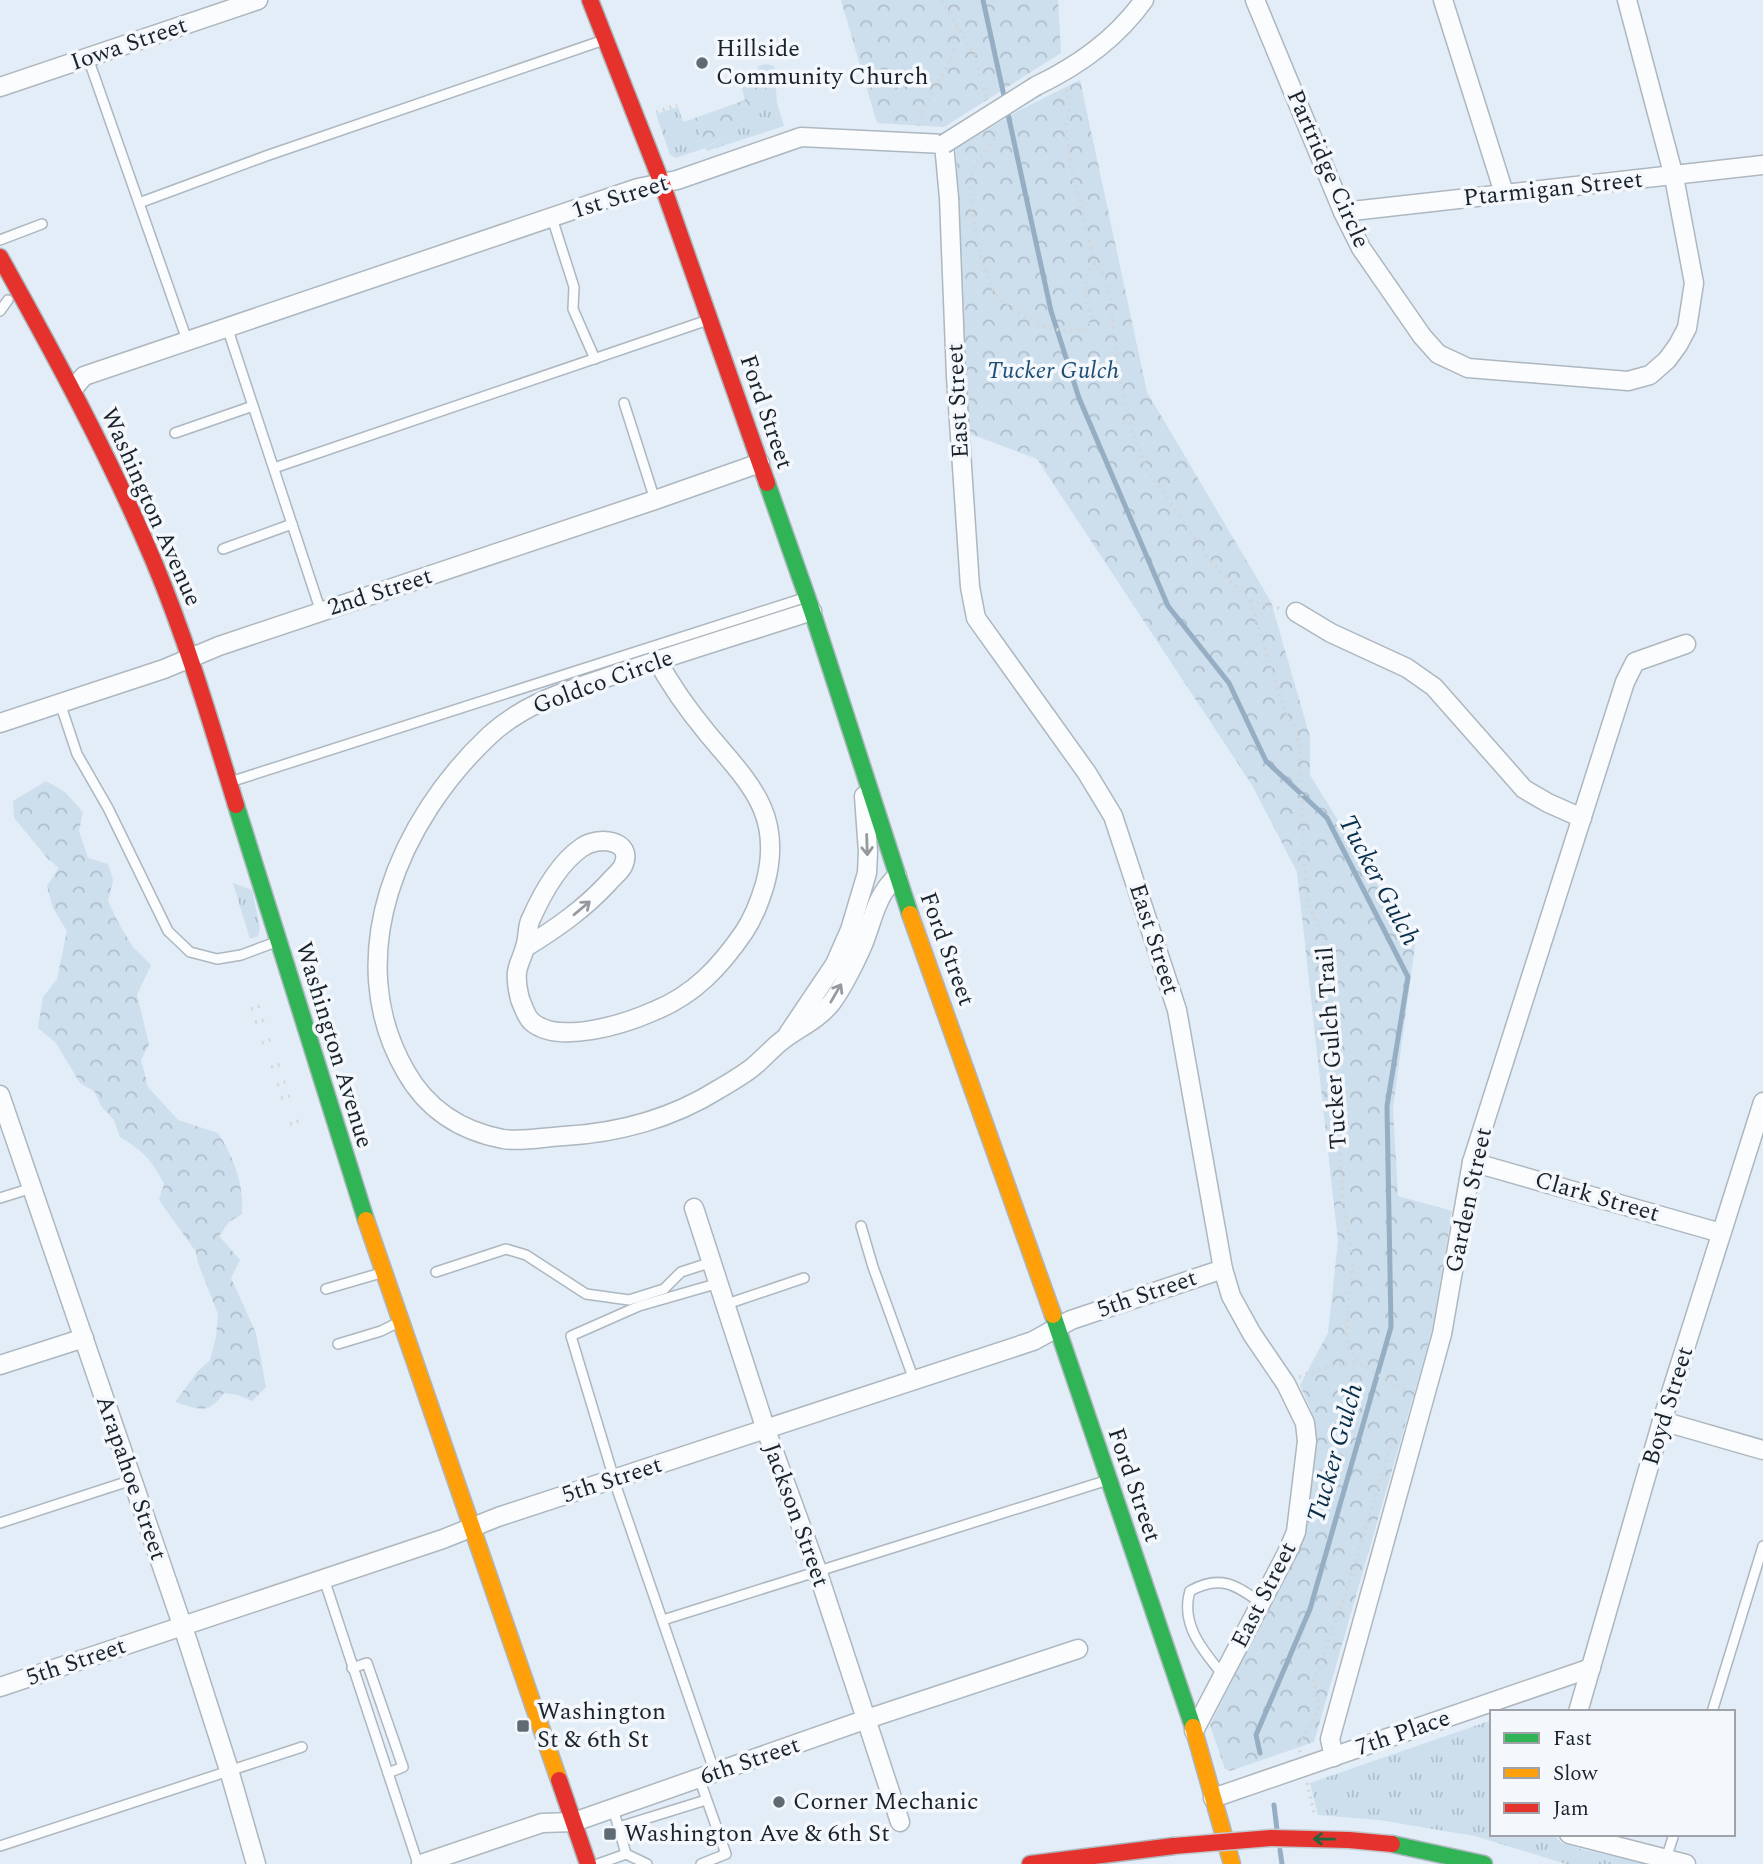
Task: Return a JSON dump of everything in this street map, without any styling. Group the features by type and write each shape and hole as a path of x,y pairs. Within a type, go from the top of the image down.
{"main road":[{"name":"Ford Street","path":"590,0 661,181 810,604 897,876 1058,1329 1194,1731 1232,1864"},
{"name":"Washington Avenue","path":"0,257 73,389 153,561 190,656 382,1272 588,1864"},
{"path":"1030,1864 1174,1846 1270,1838 1392,1844 1484,1864"},
{"path":"1096,1864 1174,1846"}],"street":[{"name":"Iowa Street","path":"0,88 258,0"},
{"path":"944,144 1097,50 1136,12 1144,0"},
{"name":"Partridge Circle","path":"1255,0 1343,212 1361,248 1422,336 1438,354 1468,368 1628,380 1650,374 1667,360 1687,328 1694,283 1674,177 1627,0"},
{"path":"1443,0 1504,193"},
{"name":"1st Street","path":"73,389 84,376 187,340 661,181 677,180 801,137 944,144"},
{"name":"East Street","path":"944,144 970,587 976,618 1087,773 1113,816 1177,1010 1223,1269 1231,1296 1252,1334 1286,1384 1305,1423 1305,1454 1296,1532 1194,1731"},
{"name":"Ptarmigan Street","path":"1343,212 1763,165"},
{"name":"2nd Street","path":"0,723 760,463"},
{"name":"Goldco Circle","path":"810,604 542,699 490,735 446,783 401,858 384,911 377,946 380,1010 393,1050 413,1085 432,1108 463,1128 506,1139 610,1131 652,1120 717,1091 754,1066 786,1037 835,964 850,930 867,873 868,852 863,803 867,778"},
{"path":"1296,612 1331,633 1407,668 1434,687 1524,789 1582,818"},
{"name":"Garden Street","path":"1334,1757 1330,1738 1442,1334 1472,1162 1625,682 1635,662 1686,644"},
{"path":"526,947 588,905 617,874 624,865 624,854 618,845 610,840 596,840 570,857 556,875 529,924 526,947 517,972 523,1009 533,1022 554,1031 577,1033 620,1023 679,1000 704,981 727,957 748,926 760,900 772,856 767,822 759,800 746,779 705,731 667,680 657,660"},
{"name":"Goldco Circle","path":"786,1037 799,1031 832,1002 863,946 883,888 897,876"},
{"name":"Arapahoe Street","path":"0,1095 181,1625 229,1770 256,1864"},
{"name":"Boyd Street","path":"1579,1710 1662,1421 1763,1102"},
{"name":"Clark Street","path":"1472,1162 1721,1233"},
{"name":"Jackson Street","path":"694,1208 766,1430 817,1570 900,1822"},
{"name":"5th Street","path":"0,1687 443,1539 472,1526 1040,1338 1071,1320 1223,1269"},
{"path":"0,1364 83,1338"},
{"path":"1662,1421 1763,1450"},
{"name":"6th Street","path":"419,1864 542,1823 574,1822 867,1719 1078,1649"},
{"name":"7th Place","path":"1213,1798 1591,1668"},
{"path":"1576,1836 1686,1864"}],"lane":[{"path":"139,203 266,156 606,39"},
{"path":"88,58 187,340"},
{"path":"552,218 574,287 573,309 595,359"},
{"path":"0,240 42,224"},
{"path":"0,311 8,300"},
{"path":"274,468 709,320"},
{"path":"227,327 321,612"},
{"path":"624,403 655,500"},
{"path":"174,433 253,406"},
{"path":"223,549 292,524"},
{"path":"229,782 810,604"},
{"path":"60,703 77,754 108,808 168,931 190,952 218,959 241,955 278,941"},
{"path":"0,1198 32,1188"},
{"path":"861,1226 914,1380"},
{"path":"436,1272 506,1250 526,1255 586,1294 629,1300 664,1289 681,1272 712,1262"},
{"path":"326,1289 382,1272"},
{"path":"727,1304 804,1278"},
{"path":"701,1864 726,1854 706,1800 707,1776 663,1620 614,1479 571,1336 639,1306 719,1283"},
{"path":"338,1344 401,1322"},
{"path":"0,1523 132,1480"},
{"path":"663,1620 1109,1480"},
{"path":"1713,1710 1763,1546"},
{"path":"324,1579 419,1864"},
{"path":"1223,1675 1194,1638 1186,1604 1190,1591 1203,1584 1218,1582 1235,1585 1261,1603"},
{"path":"352,1668 367,1663 404,1767 388,1773"},
{"path":"0,1846 302,1747"},
{"path":"618,1827 706,1800"},
{"path":"613,1808 626,1854"},
{"path":"1666,1860 1673,1836"},
{"path":"598,1864 626,1854 647,1864"}],"path":[{"path":"942,0 975,55 987,102"},
{"path":"917,127 923,109 951,58 958,25"},
{"name":"Tucker Gulch Trail","path":"1066,86 1070,164 1096,262 1105,277 1112,306 1113,334 1132,431 1147,470 1216,568 1250,601 1287,717 1295,725 1300,750 1308,904 1326,941 1343,1203 1353,1266 1347,1311 1347,1345 1358,1363"},
{"path":"652,113 677,105"},
{"path":"993,126 996,138 979,158 971,177 978,246 997,296 1010,308 1046,327 1073,332 1085,329 1091,318 1086,293 1088,271 1096,262"},
{"path":"1250,601 1296,612"},
{"path":"251,1009 264,1005"},
{"path":"255,1022 269,1019"},
{"path":"262,1043 275,1038"},
{"path":"271,1068 283,1064"},
{"path":"277,1085 288,1080"},
{"path":"281,1098 293,1095"},
{"path":"290,1124 301,1120"},
{"path":"1286,1384 1322,1368 1358,1363 1401,1390"}],"green space":[{"path":"841,0 1058,0 1061,53 944,127 877,123"},
{"path":"758,66 774,66 777,103 784,126 707,151 705,148 676,158 670,155 656,114 678,107 683,122 695,118 706,148 772,105"},
{"path":"759,69 773,105 705,148 695,118 745,100 742,89 752,71"},
{"name":"Tucker Gulch","path":"1080,80 1147,392 1271,602 1310,737 1310,775 1415,945 1393,1108 1398,1196 1452,1211 1432,1331 1314,1742 1230,1771 1225,1769 1210,1725 1306,1532 1316,1434 1311,1410 1300,1385 1328,1333 1338,1241 1297,872 1252,785 1037,459 968,433 956,149 1018,111"},
{"path":"46,781 65,792 83,812 79,831 88,858 108,864 113,880 108,901 132,946 151,965 137,995 149,1044 141,1060 148,1087 178,1120 218,1133 237,1172 242,1214 229,1222 219,1236 240,1260 231,1278 256,1333 266,1387 252,1401 224,1393 208,1408 175,1402 198,1371 210,1360 216,1337 218,1314 196,1252 159,1200 164,1184 151,1162 120,1137 114,1120 101,1106 95,1092 80,1083 56,1043 38,1028 43,997 57,979 67,931 53,908 47,886 59,868 48,859 14,818 13,801"},
{"path":"233,883 252,890 260,928 258,936 250,939"},
{"path":"1490,1721 1490,1836 1554,1836 1562,1843 1584,1850 1649,1864 1566,1864 1475,1836 1379,1820 1318,1815 1310,1783"}],"waterway":[{"name":"Tucker Gulch","path":"983,0 1051,311 1079,398 1168,606 1229,683 1266,761 1327,818 1408,977 1387,1106 1391,1327 1310,1609 1256,1735 1260,1753"},
{"name":"Tucker Gulch","path":"1274,1805 1277,1830"},
{"name":"Tucker Gulch","path":"1280,1850 1282,1864"}],"traffic: fast":[{"path":"767,483 812,611 910,914"},
{"path":"236,805 366,1220"},
{"path":"1053,1315 1193,1727"},
{"path":"1392,1844 1484,1864"}],"traffic: slow":[{"path":"910,914 1053,1315"},
{"path":"366,1220 559,1780"},
{"path":"1193,1727 1232,1864"}],"traffic: jam":[{"path":"590,0 661,181 767,483"},
{"path":"0,257 100,445 154,562 188,652 236,805"},
{"path":"559,1780 588,1864"},
{"path":"1174,1846 1271,1838 1392,1844"},
{"path":"1030,1864 1174,1846"}],"place":[{"name":"Hillside Community Church","path":"702,63"},
{"name":"Washington St & 6th St","path":"523,1726"},
{"name":"Corner Mechanic","path":"779,1802"},
{"name":"Washington Ave & 6th St","path":"610,1834"}]}
